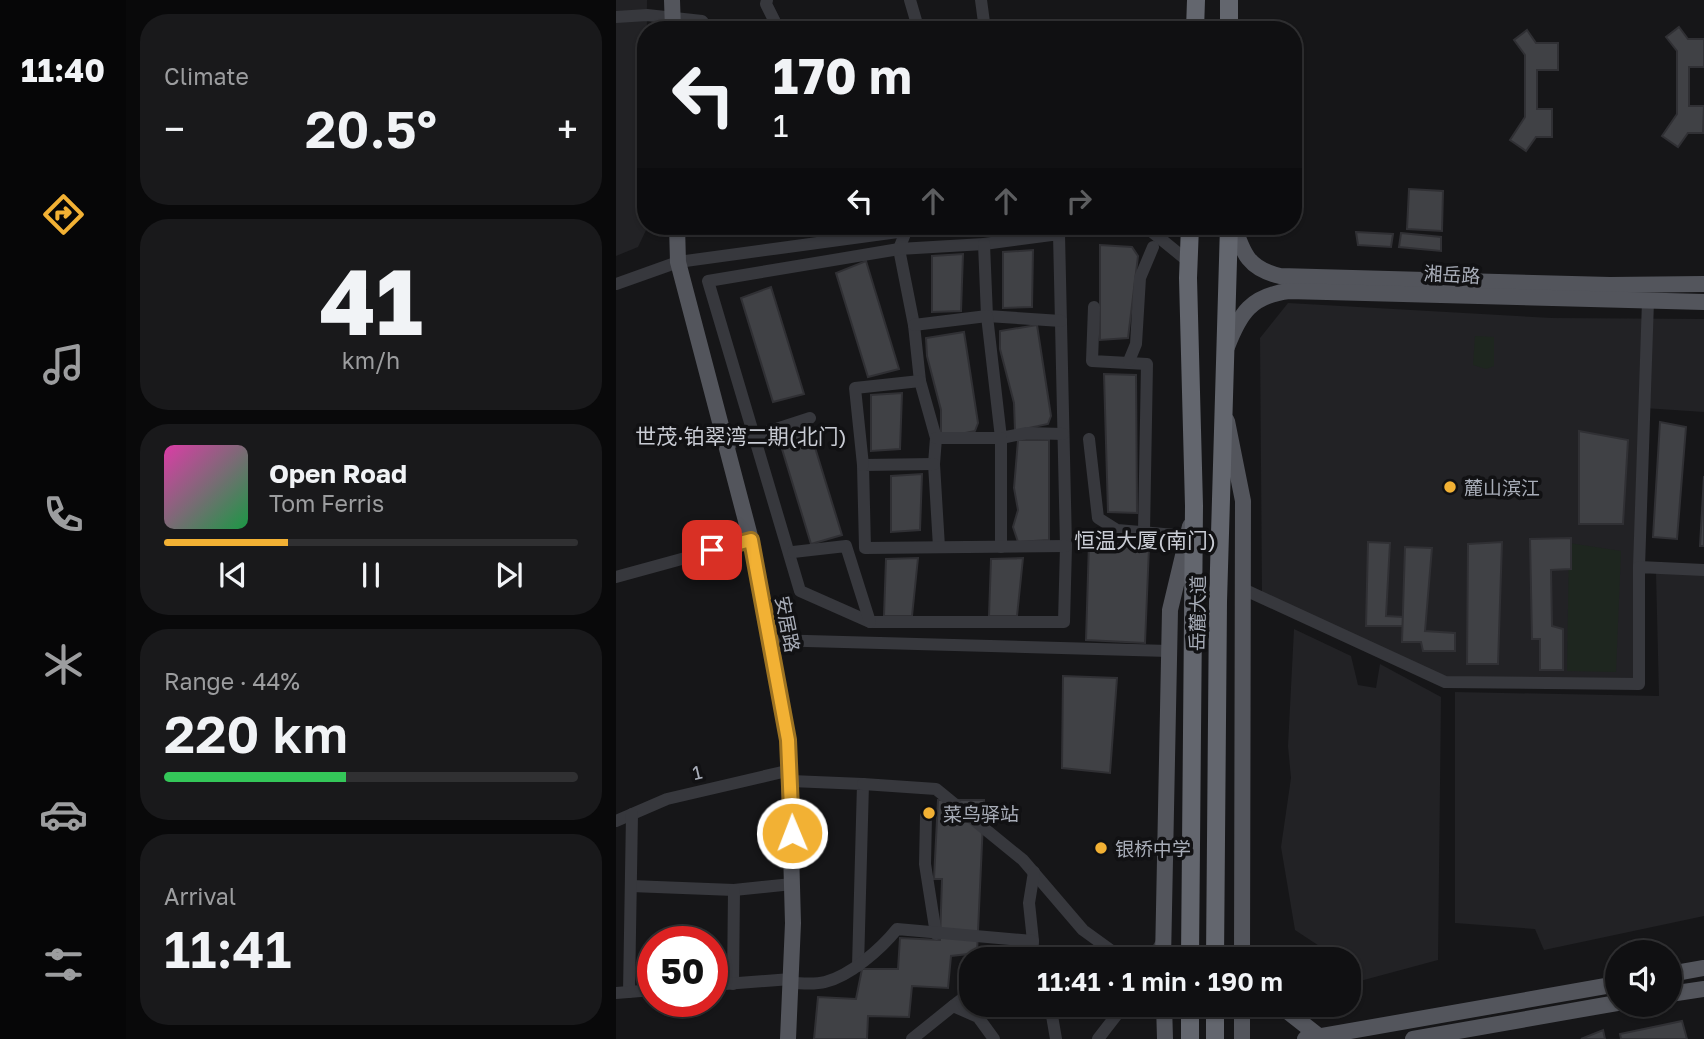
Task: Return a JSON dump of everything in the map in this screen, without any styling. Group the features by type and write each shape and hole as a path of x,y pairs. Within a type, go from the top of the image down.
{"highway":[{"path":"1195,21 1196,0"},
{"path":"1229,0 1229,21"},
{"name":"岳麓大道","path":"1190,235 1194,506 1190,947"},
{"name":"岳麓大道","path":"1215,947 1218,602 1231,235"},
{"path":"1190,1017 1190,1039"},
{"path":"1215,1017 1215,1039"}],"main road":[{"path":"672,0 673,21"},
{"name":"安居路","path":"677,235 678,262 751,540 788,740 792,884 788,1039"},
{"name":"湘岳路","path":"1235,235 1252,264 1263,272 1280,276 1609,285 1704,284"},
{"name":"湘岳路","path":"1226,349 1237,320 1247,309 1268,296 1289,291 1704,302"},
{"path":"1225,408 1244,501 1242,947"},
{"path":"1163,947 1170,610 1194,506"},
{"path":"1682,972 1704,968"},
{"path":"1292,1017 1312,1038 1605,986"},
{"path":"1682,992 1704,989"},
{"path":"1413,1039 1605,1005"},
{"path":"1164,1017 1165,1039"},
{"path":"1241,1039 1242,1017"}],"street":[{"path":"767,0 766,4 774,21"},
{"path":"910,0 916,21"},
{"path":"981,0 984,21"},
{"path":"616,17 647,15 664,21"},
{"path":"616,284 678,262 877,235"},
{"path":"904,235 899,249 914,325 920,381 936,438 934,464 939,547"},
{"path":"1052,235 984,244 899,249 708,281 800,590 870,622 1064,622 1066,546 1059,235"},
{"path":"1155,235 1189,262"},
{"path":"984,244 987,316 1001,438 1001,547"},
{"path":"1129,361 1136,344 1140,278 1153,247"},
{"path":"1243,589 1445,682 1639,684 1639,567 1648,301"},
{"path":"1094,307 1092,361 1147,364 1144,532"},
{"path":"914,325 987,316 1061,321"},
{"path":"920,381 855,388 863,465 865,548 1066,546"},
{"path":"726,445 810,418"},
{"path":"936,438 1001,438 1027,433 1063,434"},
{"path":"1089,439 1098,519 1117,530 1187,536"},
{"path":"863,465 934,464"},
{"path":"616,577 751,540"},
{"path":"793,552 846,546 870,622"},
{"path":"1639,567 1704,570"},
{"path":"770,640 1169,651"},
{"name":"1","path":"616,821 667,799 791,776 936,789 1023,860 1083,930 1107,947"},
{"path":"858,966 863,784"},
{"path":"623,993 631,886 632,814"},
{"path":"926,816 925,864 936,934"},
{"path":"1032,947 1029,903 1034,872"},
{"path":"631,886 734,890 792,884"},
{"path":"733,984 734,890"},
{"path":"728,984 825,982 858,966 882,948 897,929 1033,941"},
{"path":"1159,947 1163,940"},
{"path":"912,1039 959,1001"},
{"path":"953,1006 978,1017 994,1039"},
{"path":"1052,1017 1056,1039"},
{"path":"1098,1039 1115,1017"}],"shaded area":[{"path":"616,0 647,0 647,21 637,21 637,235 644,235 638,247 616,256"},
{"name":"麓山滨江","path":"1288,303 1552,318 1704,319 1704,412 1644,408 1639,684 1445,682 1262,593 1260,338"},
{"path":"1475,336 1494,337 1494,366 1486,369 1473,365"},
{"path":"1569,543 1621,551 1616,672 1567,671"},
{"path":"1656,573 1704,574 1704,916 1544,950 1535,929 1455,923 1455,692 1659,696"},
{"path":"1294,629 1351,656 1358,685 1376,688 1380,664 1441,697 1438,960 1361,981 1361,947 1321,947 1295,930 1281,847 1291,778 1288,746"}],"building":[{"path":"1679,27 1688,39 1704,39 1704,67 1689,67 1689,106 1704,106 1703,133 1688,133 1678,147 1662,136 1677,114 1677,51 1666,37"},
{"path":"1527,30 1536,43 1558,43 1558,70 1537,70 1537,109 1552,109 1552,137 1536,137 1526,151 1510,140 1525,117 1525,55 1514,40"},
{"path":"1409,189 1443,191 1442,231 1407,229"},
{"path":"1356,232 1393,234 1391,247 1358,245"},
{"path":"1401,233 1441,237 1441,251 1399,247"},
{"path":"1100,245 1132,247 1138,256 1128,338 1100,340"},
{"path":"1033,250 1032,307 1003,308 1003,252"},
{"path":"963,254 961,311 932,312 932,256"},
{"path":"866,261 899,369 868,377 836,273"},
{"path":"771,287 804,394 773,402 741,298"},
{"path":"1037,325 1051,416 1048,424 1015,431 1014,403 1000,349 1000,331"},
{"path":"964,332 978,423 975,431 941,438 941,410 927,356 926,338"},
{"path":"1104,374 1136,375 1137,513 1108,512"},
{"path":"902,393 900,449 871,451 871,395"},
{"path":"1660,422 1686,427 1677,539 1653,537"},
{"path":"809,428 842,535 811,544 779,439"},
{"path":"1579,431 1628,440 1623,524 1579,524"},
{"path":"1018,440 1049,440 1049,540 1018,542 1013,527 1018,510 1014,488"},
{"path":"922,474 920,530 891,532 891,476"},
{"path":"1704,476 1704,546 1700,546"},
{"path":"1571,538 1571,569 1551,570 1552,626 1563,629 1563,670 1540,670 1540,639 1532,639 1530,539"},
{"path":"1089,542 1149,547 1145,643 1086,640"},
{"path":"1368,542 1390,543 1386,616 1403,617 1403,626 1366,626"},
{"path":"1502,542 1498,664 1467,664 1468,544"},
{"path":"1405,547 1432,548 1425,631 1455,633 1455,651 1423,651 1421,642 1402,642"},
{"path":"918,558 912,616 884,616 886,559"},
{"path":"1023,558 1017,616 989,616 991,559"},
{"path":"1063,676 1117,678 1110,773 1062,768"},
{"path":"938,800 984,800 977,947 959,947 959,955 951,956 948,988 912,986 909,1017 868,1016 867,1039 814,1039 818,997 856,999 862,969 898,969 900,938 940,940 942,879 934,879"},
{"path":"1682,1021 1687,1039 1621,1039 1620,1034"},
{"path":"1603,1030 1605,1039 1581,1039"}],"place":[{"name":"麓山滨江","path":"1450,487"},
{"name":"菜鸟驿站","path":"929,813"},
{"name":"银桥中学","path":"1101,848"}],"district":[{"name":"世茂·铂翠湾二期(北门)","path":"741,436"},
{"name":"恒温大厦(南门)","path":"1145,540"}],"route":[{"path":"712,550 751,540 788,740 792,833"}]}
